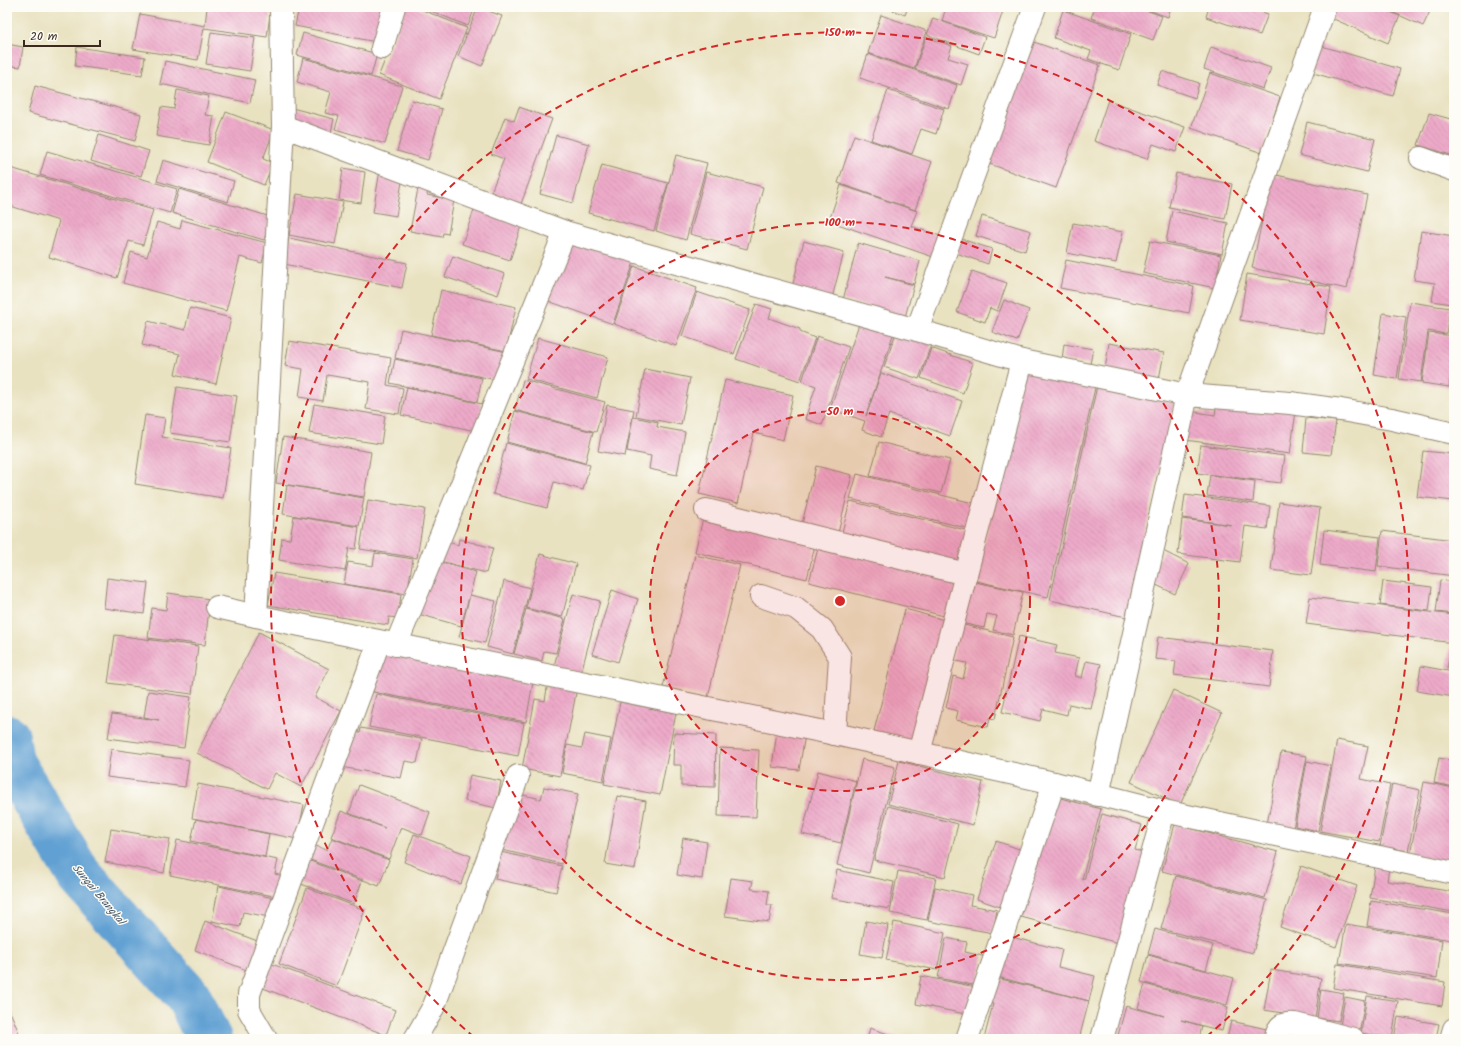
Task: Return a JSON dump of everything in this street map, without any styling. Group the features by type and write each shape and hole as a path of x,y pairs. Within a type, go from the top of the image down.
{"street":[{"path":"256,616 283,126 281,7"},
{"path":"382,48 394,7"},
{"path":"917,330 1035,7"},
{"path":"1098,795 1187,395 1325,7"},
{"path":"283,126 565,232 917,330 1022,361 1187,395 1290,403 1319,407 1392,419 1454,433"},
{"path":"1421,158 1454,170"},
{"path":"266,1039 249,1010 249,994 388,644 565,232"},
{"path":"919,753 1022,361"},
{"path":"706,510 966,574"},
{"path":"761,596 796,608 822,630 840,657 834,734"},
{"path":"217,608 834,734 1054,783 1164,811 1454,872"},
{"path":"415,1039 434,1006 518,776"},
{"path":"967,1039 1054,783"},
{"path":"1102,1039 1164,811"},
{"path":"1276,1039 1277,1032 1281,1025 1287,1023 1353,1039"},
{"path":"1451,1039 1454,1029"}],"building":[{"path":"207,7 271,7 267,37 204,28 198,60 133,49 140,14 205,26"},
{"path":"299,7 383,7 376,42 295,26"},
{"path":"406,7 415,7 467,28 439,99 379,75"},
{"path":"421,7 475,7 468,26"},
{"path":"478,7 502,16 482,66 458,56"},
{"path":"885,7 908,7 905,15"},
{"path":"946,7 993,7 1003,11 994,38 942,21"},
{"path":"1095,7 1137,7 1162,16 1153,40 1091,18"},
{"path":"1140,7 1171,7 1168,17"},
{"path":"1209,7 1247,7 1268,14 1260,35 1206,17"},
{"path":"1331,7 1378,7 1400,16 1388,43 1327,16"},
{"path":"1381,7 1432,7 1423,26"},
{"path":"1063,10 1131,34 1119,70 1088,59 1091,51 1054,38"},
{"path":"881,15 927,31 914,69 868,53"},
{"path":"933,18 985,37 979,54 927,35"},
{"path":"211,32 255,38 250,71 206,64"},
{"path":"303,33 377,54 371,76 297,55"},
{"path":"926,37 952,46 948,58 968,64 961,85 915,69"},
{"path":"1031,41 1100,65 1056,188 987,163"},
{"path":"7,44 23,47 20,67 7,65"},
{"path":"1318,45 1400,69 1393,96 1310,72"},
{"path":"77,47 145,57 142,75 75,66"},
{"path":"1211,47 1271,68 1263,89 1204,69"},
{"path":"868,54 957,85 949,109 860,78"},
{"path":"303,58 402,86 385,144 335,129 339,116 325,113 331,92 297,82"},
{"path":"165,61 255,80 250,103 160,84"},
{"path":"1162,71 1199,83 1195,98 1157,85"},
{"path":"1210,73 1280,97 1262,153 1191,128"},
{"path":"35,86 141,114 135,141 28,113"},
{"path":"177,90 209,96 205,115 214,116 209,145 156,136 161,107 174,109"},
{"path":"888,90 944,109 936,134 921,129 912,154 871,140"},
{"path":"412,100 442,109 428,160 397,151"},
{"path":"1108,100 1185,127 1176,152 1153,144 1147,159 1094,141"},
{"path":"519,107 552,119 521,204 491,192 504,159 491,154 505,117 514,121"},
{"path":"292,108 334,119 331,132 289,121"},
{"path":"226,112 274,130 263,159 273,163 264,185 207,162"},
{"path":"1429,113 1454,120 1454,156 1418,145"},
{"path":"1307,122 1375,139 1367,172 1299,155"},
{"path":"99,135 149,151 141,176 91,161"},
{"path":"556,135 589,144 573,203 540,194"},
{"path":"854,135 932,162 915,210 838,183"},
{"path":"47,151 177,189 170,213 40,175"},
{"path":"676,155 707,163 686,240 656,231"},
{"path":"163,160 234,181 228,202 157,181"},
{"path":"602,165 668,183 654,231 588,213"},
{"path":"7,167 153,210 143,245 129,241 117,278 49,257 59,221 7,205"},
{"path":"343,168 365,172 361,203 339,200"},
{"path":"380,170 399,174 398,181 402,182 396,216 373,212"},
{"path":"706,172 763,187 747,249 690,234"},
{"path":"1176,173 1232,184 1225,219 1169,207"},
{"path":"1272,174 1367,195 1347,289 1252,268"},
{"path":"419,183 429,185 427,195 454,200 448,234 443,233 442,237 410,231"},
{"path":"841,185 917,211 911,226 943,237 936,258 829,221"},
{"path":"179,189 271,217 264,240 172,213"},
{"path":"297,194 343,202 335,244 289,235"},
{"path":"475,207 522,223 510,260 462,244"},
{"path":"1172,211 1228,223 1222,254 1166,242"},
{"path":"982,216 1031,231 1025,251 976,236"},
{"path":"182,220 267,243 262,263 240,257 226,311 123,283 131,252 147,257 157,222 180,229"},
{"path":"1073,223 1123,232 1116,263 1067,253"},
{"path":"1421,231 1454,236 1454,283 1451,304 1432,301 1435,283 1414,280"},
{"path":"289,238 407,263 402,288 284,264"},
{"path":"569,239 634,262 613,324 548,301"},
{"path":"961,239 992,249 988,264 956,253"},
{"path":"804,241 844,252 832,298 792,287"},
{"path":"1150,241 1221,255 1215,288 1143,273"},
{"path":"858,243 920,261 914,284 885,277 914,285 905,317 843,300"},
{"path":"453,256 505,274 498,295 445,277"},
{"path":"1066,260 1194,286 1189,313 1060,288"},
{"path":"634,266 697,288 676,346 614,324"},
{"path":"972,271 1007,283 997,311 990,308 985,322 957,312"},
{"path":"1247,274 1331,287 1324,334 1240,320"},
{"path":"441,290 516,307 506,351 431,335"},
{"path":"697,292 750,310 734,354 682,336"},
{"path":"1004,300 1029,310 1017,341 992,332"},
{"path":"1410,302 1450,308 1446,334 1428,331 1421,382 1399,379"},
{"path":"1454,302 1454,325 1450,324"},
{"path":"756,304 772,309 769,318 800,329 800,332 815,338 800,381 736,359"},
{"path":"190,308 231,318 216,384 175,374 180,354 142,345 148,321 185,330"},
{"path":"1383,313 1406,317 1397,379 1374,375"},
{"path":"860,321 894,332 866,416 881,373 962,401 950,436 889,414 881,437 862,430 865,421 830,409"},
{"path":"401,329 507,352 501,381 395,358"},
{"path":"897,330 932,342 919,379 884,367"},
{"path":"1429,333 1454,336 1454,351 1449,387 1422,383"},
{"path":"817,336 849,347 822,425 805,419 816,386 802,381"},
{"path":"538,338 608,357 597,398 526,379"},
{"path":"289,341 391,358 387,385 403,388 399,414 366,409 370,382 327,375 323,401 299,397 303,369 285,366"},
{"path":"1109,343 1164,353 1159,379 1105,369"},
{"path":"1064,344 1093,349 1090,364 1062,360"},
{"path":"931,348 973,363 963,393 921,378"},
{"path":"395,359 482,378 477,402 390,383"},
{"path":"1023,367 1096,383 1048,597 976,581"},
{"path":"645,369 690,378 681,425 636,416"},
{"path":"523,380 605,402 596,432 515,410"},
{"path":"725,380 793,395 783,440 754,433 738,503 699,494"},
{"path":"1097,386 1174,403 1126,617 1050,600"},
{"path":"177,387 237,396 230,442 170,433"},
{"path":"407,387 482,404 476,431 401,415"},
{"path":"1217,401 1296,411 1290,454 1185,440 1189,411 1215,415"},
{"path":"314,404 385,416 381,444 309,433"},
{"path":"607,405 634,410 625,456 598,451"},
{"path":"515,411 593,432 585,463 507,442"},
{"path":"145,415 165,418 162,437 231,448 223,498 135,484"},
{"path":"633,417 658,422 657,427 685,432 677,475 649,469 651,456 627,451"},
{"path":"1306,418 1336,421 1331,455 1303,452"},
{"path":"283,437 371,452 364,497 276,483"},
{"path":"879,442 950,460 941,493 870,476"},
{"path":"506,443 590,465 583,490 554,482 547,508 493,494"},
{"path":"1201,445 1285,456 1281,483 1197,473"},
{"path":"1423,451 1454,454 1454,501 1417,497"},
{"path":"816,466 852,475 838,533 802,524"},
{"path":"857,474 977,504 970,529 850,499"},
{"path":"1210,475 1255,481 1253,502 1207,496"},
{"path":"287,485 364,498 359,526 283,514"},
{"path":"1185,495 1270,506 1267,529 1245,526 1240,562 1178,554 1182,519 1232,525 1182,518"},
{"path":"368,500 425,509 417,558 360,549"},
{"path":"850,501 969,531 960,570 840,540"},
{"path":"1279,502 1320,508 1311,575 1271,570"},
{"path":"704,514 816,541 807,579 695,552"},
{"path":"294,516 359,527 356,549 349,548 345,571 279,560 282,538 290,539"},
{"path":"1324,530 1380,537 1376,572 1320,565"},
{"path":"1382,531 1454,540 1454,576 1378,566"},
{"path":"459,539 493,548 486,573 436,560 441,540 458,545"},
{"path":"820,541 959,576 948,617 809,582"},
{"path":"1163,551 1189,564 1175,594 1148,581"},
{"path":"375,553 413,559 407,594 344,584 348,562 373,566"},
{"path":"540,554 576,564 562,617 526,608"},
{"path":"695,555 740,565 708,697 663,687"},
{"path":"432,560 476,572 461,626 418,614"},
{"path":"274,573 401,594 398,618 389,617 388,625 268,605"},
{"path":"107,578 148,583 144,614 104,608"},
{"path":"1440,580 1454,582 1454,614 1436,612"},
{"path":"504,581 530,588 513,654 487,647"},
{"path":"970,581 1023,592 1013,635 993,630 997,616 987,614 984,628 961,623"},
{"path":"1383,581 1432,587 1429,611 1380,605"},
{"path":"612,590 638,599 618,662 592,654"},
{"path":"168,593 210,599 205,645 148,638 152,608 166,610"},
{"path":"573,594 600,601 581,673 554,666"},
{"path":"470,595 496,601 485,643 459,637"},
{"path":"1310,597 1454,615 1454,643 1306,624"},
{"path":"526,609 565,619 556,653 544,651 542,661 514,654"},
{"path":"905,609 948,621 917,742 874,731"},
{"path":"960,624 1013,637 995,719 990,718 988,727 956,720 958,711 946,708 953,676 963,679 967,663 952,660"},
{"path":"259,632 329,669 315,697 341,711 301,787 275,773 267,789 197,753"},
{"path":"115,635 198,646 192,694 108,683"},
{"path":"1019,636 1057,645 1055,653 1079,658 1075,676 1082,678 1086,661 1101,664 1091,709 1069,704 1067,715 1043,709 1040,721 1002,712"},
{"path":"1158,637 1273,651 1269,687 1174,675 1176,661 1155,659"},
{"path":"1451,645 1454,645 1454,669 1447,668"},
{"path":"380,653 533,682 526,722 373,692"},
{"path":"1421,666 1454,672 1454,697 1417,691"},
{"path":"548,682 577,688 560,776 522,769 535,699 545,701"},
{"path":"1173,690 1222,713 1180,805 1131,782"},
{"path":"148,691 191,697 184,748 108,738 112,714 159,720 144,717"},
{"path":"376,694 524,723 518,756 369,727"},
{"path":"620,702 676,713 660,795 604,784"},
{"path":"361,728 422,739 417,763 405,761 401,778 341,767 347,731 360,733"},
{"path":"777,731 805,735 799,770 772,767"},
{"path":"674,733 716,735 715,787 681,786 681,765 673,765"},
{"path":"585,734 611,739 603,781 562,773 567,745 582,748"},
{"path":"1337,740 1368,746 1361,779 1390,785 1379,842 1320,831"},
{"path":"1454,740 1454,760 1450,759"},
{"path":"720,748 759,750 756,817 718,816"},
{"path":"111,749 189,760 185,787 107,777"},
{"path":"1281,752 1307,756 1293,829 1267,824"},
{"path":"1439,758 1454,761 1454,787 1434,783"},
{"path":"862,759 895,767 869,873 837,865"},
{"path":"899,761 983,782 973,825 888,804"},
{"path":"1307,761 1331,766 1318,831 1295,826"},
{"path":"818,771 856,781 841,843 802,834"},
{"path":"470,775 501,781 496,808 465,801"},
{"path":"1424,782 1454,788 1454,863 1410,854"},
{"path":"198,784 304,805 297,839 192,818"},
{"path":"1392,784 1420,790 1408,851 1380,846"},
{"path":"359,785 430,812 422,835 401,827 389,859 331,837 341,811 385,828 349,813"},
{"path":"544,787 578,794 562,864 502,850 515,793 541,799"},
{"path":"617,796 646,801 635,869 605,864"},
{"path":"1053,796 1101,809 1082,879 1084,880 1102,814 1142,825 1135,850 1146,853 1122,944 1021,917"},
{"path":"888,806 958,824 945,877 874,860"},
{"path":"196,819 269,834 265,857 191,841"},
{"path":"1175,824 1278,852 1265,898 1162,871"},
{"path":"111,829 170,839 164,873 105,862"},
{"path":"414,834 471,856 461,884 404,862"},
{"path":"332,838 389,860 379,886 308,859 313,845 327,850"},
{"path":"683,838 707,842 702,879 677,875"},
{"path":"177,840 278,860 275,874 283,876 278,897 170,875"},
{"path":"996,841 1022,850 1003,908 977,899"},
{"path":"501,852 562,866 556,892 495,879"},
{"path":"305,859 362,881 354,904 296,882"},
{"path":"1301,866 1357,886 1336,947 1280,927"},
{"path":"1375,866 1389,868 1387,881 1454,892 1454,912 1370,898"},
{"path":"837,870 894,882 889,909 831,898"},
{"path":"898,871 936,878 927,920 890,913"},
{"path":"1176,876 1267,900 1253,953 1161,929"},
{"path":"731,878 753,881 751,889 769,891 767,905 772,905 769,922 725,916"},
{"path":"219,886 278,899 274,918 243,912 240,927 212,921"},
{"path":"935,887 972,895 970,905 997,910 993,933 928,921"},
{"path":"307,888 365,910 337,986 279,964"},
{"path":"1371,901 1454,914 1451,940 1367,926"},
{"path":"205,921 260,942 249,971 195,950"},
{"path":"866,921 888,925 882,958 860,954"},
{"path":"894,922 945,933 937,970 886,960"},
{"path":"1346,924 1442,940 1437,978 1339,963"},
{"path":"1155,929 1213,945 1206,970 1148,954"},
{"path":"1004,935 1062,950 1058,967 1095,976 1089,1001 994,976"},
{"path":"946,938 967,942 965,952 983,956 978,986 938,978"},
{"path":"1148,955 1234,978 1227,1005 1141,982"},
{"path":"272,964 395,1010 386,1035 263,988"},
{"path":"1337,964 1445,982 1442,1006 1333,988"},
{"path":"1271,970 1321,978 1315,1018 1264,1010"},
{"path":"921,976 976,987 970,1015 916,1004"},
{"path":"993,977 1089,1001 1079,1039 984,1039 993,1004 987,1002"},
{"path":"1145,984 1228,1007 1222,1031 1181,1020 1202,1026 1199,1039 1117,1039 1126,1006 1164,1016 1138,1008"},
{"path":"1321,989 1344,993 1339,1021 1317,1018"},
{"path":"1367,996 1398,1001 1392,1038 1361,1033"},
{"path":"1345,997 1365,1001 1360,1029 1340,1026"},
{"path":"9,1009 19,1033 7,1037 7,1010"},
{"path":"1398,1017 1439,1024 1436,1039 1394,1039"},
{"path":"1231,1021 1271,1030 1268,1039 1227,1039"},
{"path":"870,1028 903,1039 867,1039"},
{"path":"1288,1035 1300,1039 1287,1039"}],"waterway":[{"name":"Sungai Brangkal","path":"7,737 11,762 79,875 188,996 209,1039"}]}
